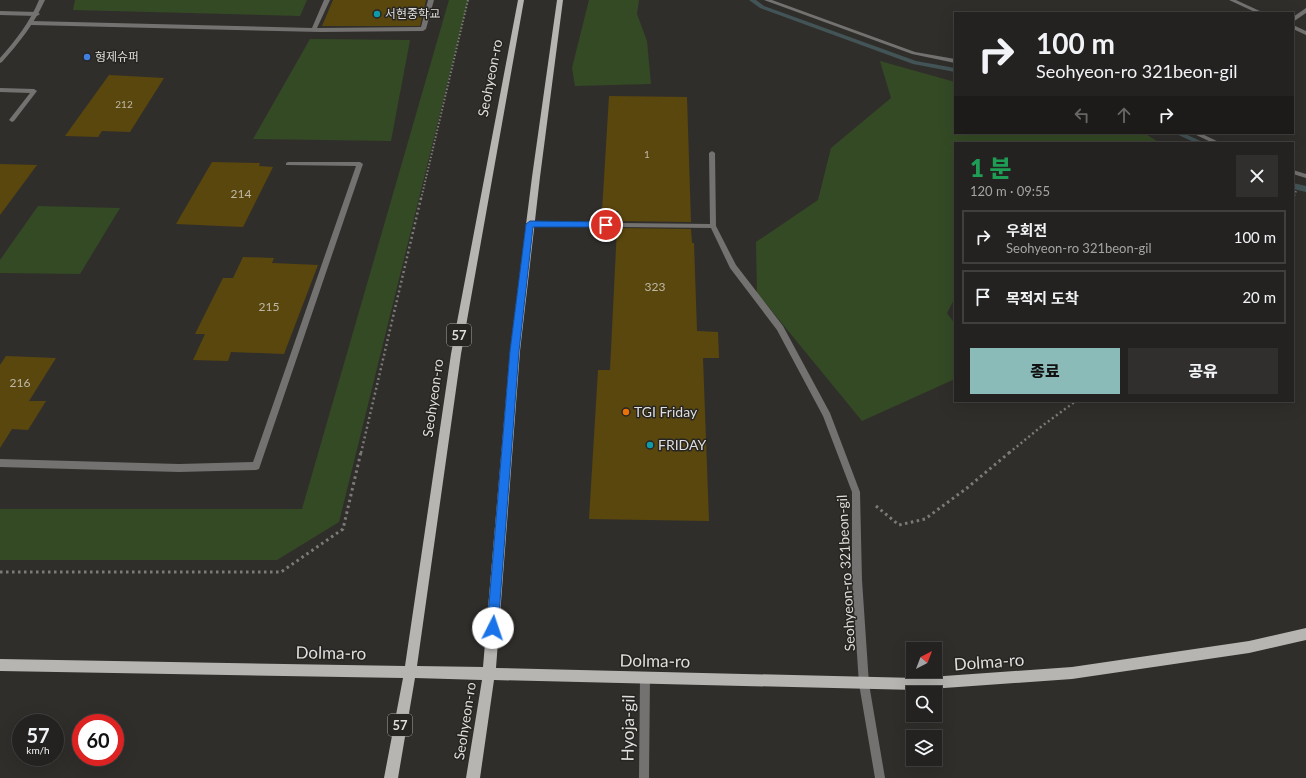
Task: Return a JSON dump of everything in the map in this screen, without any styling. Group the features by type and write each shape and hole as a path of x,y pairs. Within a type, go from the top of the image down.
{"main road":[{"name":"Seohyeon-ro","path":"391,778 410,672 456,354 521,0"},
{"name":"Seohyeon-ro","path":"473,778 489,674 515,351 530,224 560,0"},
{"name":"Dolma-ro","path":"0,665 410,672 864,684 916,684 1072,673 1249,647 1306,634"}],"street":[{"path":"0,61 37,14 42,0"},
{"path":"314,29 328,0"},
{"path":"30,23 314,29 423,29 431,0"},
{"path":"767,0 914,53 954,61"},
{"path":"1232,0 1259,12"},
{"path":"1294,19 1306,10"},
{"path":"0,13 37,14"},
{"path":"1294,27 1306,32"},
{"path":"0,90 34,91 12,120"},
{"path":"1197,134 1216,142"},
{"path":"530,224 713,226 712,153"},
{"path":"0,463 178,468 256,466 360,164 288,164"},
{"path":"1294,172 1306,176"},
{"name":"Seohyeon-ro 321beon-gil","path":"713,226 733,266 780,328 813,388 827,415 856,492 857,580 864,684 880,778"},
{"name":"Hyoja-gil","path":"644,778 645,678"}],"path":[{"path":"0,572 281,572 343,529 468,0"},
{"path":"873,503 898,525 926,518 967,488 1042,426 1075,402"}],"green space":[{"path":"75,0 307,0 300,16 73,10"},
{"path":"449,0 468,0 339,522 277,560 0,560 0,509 302,509"},
{"path":"589,0 639,0 637,14 647,41 651,84 575,86 572,68"},
{"path":"310,39 410,40 391,141 253,139"},
{"path":"880,61 954,82 954,134 1146,134 1158,142 954,142 954,300 947,313 954,323 954,379 862,421 757,293 756,242 818,200 831,148 891,98"},
{"path":"38,206 120,208 80,274 0,273 0,260"}],"building":[{"name":"서현중학교","path":"333,0 426,0 420,26 322,26"},
{"path":"109,75 164,78 130,132 102,131 98,137 65,136"},
{"path":"609,96 687,97 691,222 618,221 618,211 602,211"},
{"path":"212,162 260,163 259,166 273,167 243,227 176,224"},
{"path":"0,164 37,165 0,215"},
{"path":"617,228 691,229 692,243 694,243 697,331 718,332 719,358 703,358 709,521 589,519 598,370 610,370"},
{"path":"243,257 274,258 272,263 318,265 284,354 231,352 228,361 193,360 205,334 195,334 223,278 233,278"},
{"path":"6,356 56,358 29,401 46,401 28,430 12,429 0,448 0,365"}],"waterway":[{"path":"752,0 762,7 915,63 954,70"},
{"path":"1180,134 1200,142"},
{"path":"1294,186 1306,189"}],"place":[{"name":"서현중학교","path":"377,14"},
{"name":"형제슈퍼","path":"87,57"},
{"name":"TGI Friday","path":"626,412"},
{"name":"FRIDAY","path":"650,445"}],"route":[{"path":"493,628 515,351 530,224 606,225"}]}
